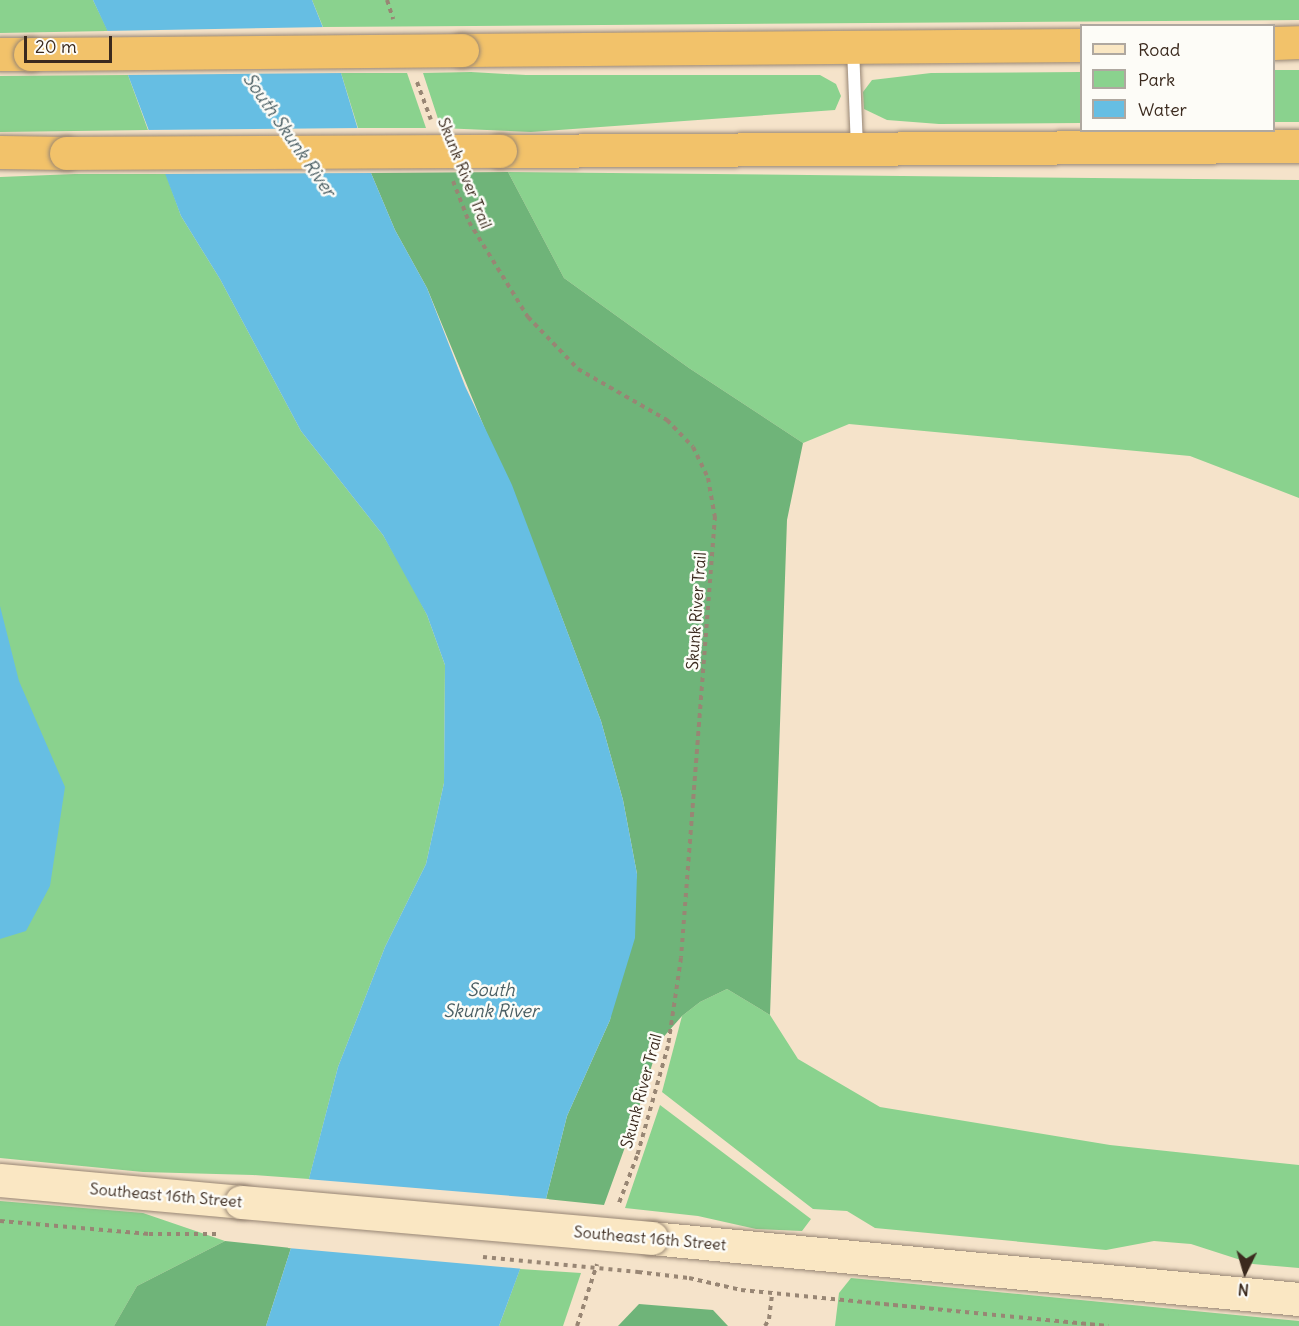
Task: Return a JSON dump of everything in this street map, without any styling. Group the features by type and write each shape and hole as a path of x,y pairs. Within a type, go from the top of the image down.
{"highway":[{"path":"1275,43 1299,42"},
{"path":"15,54 1080,45"},
{"path":"0,152 1299,146"}],"main road":[{"name":"Southeast 16th Street","path":"0,1180 1299,1299"}],"lane":[{"path":"853,47 857,149"}],"path":[{"path":"387,0 395,24"},
{"name":"Skunk River Trail","path":"416,79 432,123"},
{"name":"Skunk River Trail","path":"452,178 469,222 528,317 578,369 667,420 687,440 693,447 708,478 715,516 681,958 668,1046 637,1156 617,1210"},
{"path":"0,1221 149,1234 228,1234"},
{"path":"577,1326 601,1253"},
{"path":"638,1272 689,1278 741,1290 1108,1326"},
{"path":"765,1326 769,1319 772,1293"}],"green space":[{"path":"0,0 93,0 108,31 0,33"},
{"path":"312,0 1299,0 1299,20 323,27"},
{"path":"1275,70 1299,70 1299,122 1275,122"},
{"path":"471,72 526,75 820,75 836,84 841,96 835,110 531,132 441,128 423,73"},
{"path":"1080,72 1080,123 939,124 887,120 864,109 863,92 872,80 931,73"},
{"path":"341,73 407,73 426,128 358,128"},
{"path":"128,75 148,130 0,132 0,76"},
{"path":"508,172 1299,180 1299,498 1190,456 849,424 803,443 689,368 564,278"},
{"path":"508,172 564,278 689,368 803,443 787,520 770,1015 727,989 700,1002 682,1016 659,1042 637,1114 604,1205 546,1199 567,1116 610,1020 637,874 623,800 601,721 556,602 427,288 395,230 371,173"},
{"path":"166,174 181,216 220,279 301,431 383,535 411,583 427,615 445,665 444,783 426,864 385,947 338,1067 309,1179 143,1172 0,1158 0,177"},
{"path":"727,989 770,1015 798,1059 880,1107 1110,1145 1299,1165 1299,1268 1253,1264 1191,1244 1154,1241 1106,1250 875,1228 847,1211 813,1209 662,1092 682,1016 700,1002"},
{"path":"660,1105 811,1219 802,1231 756,1229 698,1216 625,1208"},
{"path":"0,1201 143,1213 225,1241 137,1286 114,1326 0,1326"},
{"path":"225,1241 291,1248 266,1326 114,1326 137,1286"},
{"path":"520,1269 581,1273 563,1326 499,1326"},
{"path":"851,1278 1299,1321 1299,1326 835,1326 839,1293"},
{"path":"639,1304 713,1310 728,1326 618,1326"}],"water":[{"name":"South Skunk River","path":"93,0 312,0 341,73 371,173 395,230 427,288 465,386 512,485 601,721 623,800 637,874 635,938 610,1020 567,1116 546,1199 499,1326 266,1326 291,1248 338,1067 385,947 426,864 444,783 445,665 427,615 383,535 301,431 220,279 181,216 128,75"},
{"path":"0,606 19,681 65,787 50,886 26,931 0,939"}],"pier":[{"path":"327,27 344,73 124,75 104,31"},
{"path":"361,128 374,173 163,174 145,130"},
{"path":"306,1179 549,1199 524,1269 288,1248"}]}
